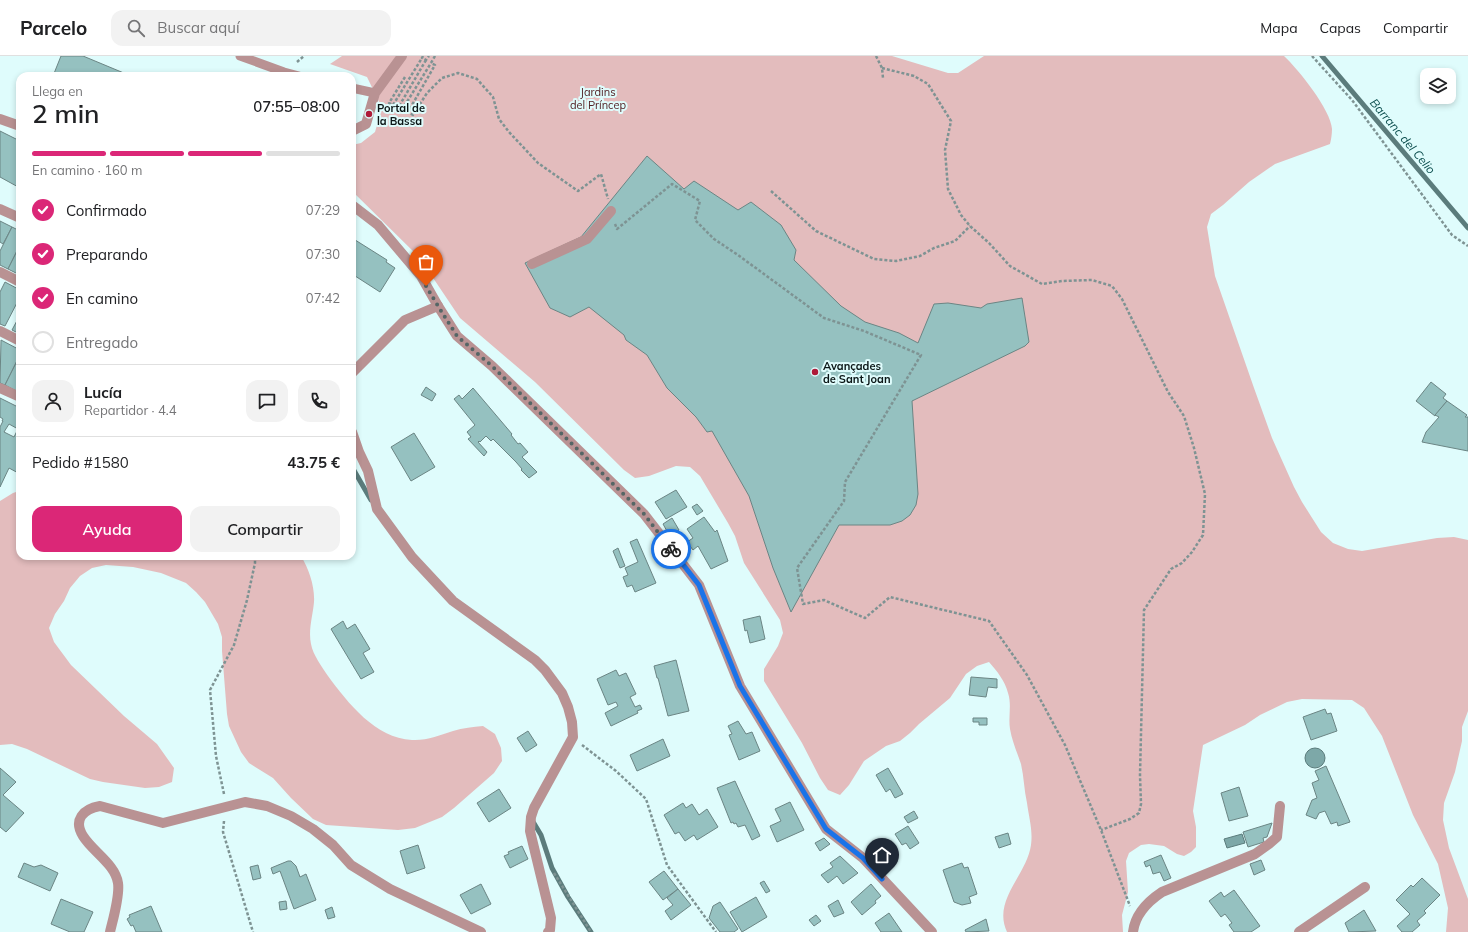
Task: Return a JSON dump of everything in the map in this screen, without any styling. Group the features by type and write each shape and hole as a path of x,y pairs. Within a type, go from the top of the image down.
{"street":[{"path":"356,129 366,124 375,93 402,56"},
{"path":"0,119 16,125"},
{"path":"356,208 383,230 421,276 457,336 492,366 644,514 699,585 740,686 826,829 863,858 932,932"},
{"path":"0,209 16,216"},
{"path":"532,264 588,239 611,211"},
{"path":"0,272 16,280"},
{"path":"356,368 405,320 438,306"},
{"path":"0,331 16,339"},
{"path":"0,388 16,395"},
{"path":"356,442 368,471 377,509 412,557 453,601 535,660 545,670 562,693 568,707 572,722 573,737 534,808 531,817 530,831 551,918 550,930 548,932"},
{"path":"110,932 118,894 118,883 105,860 83,836 79,824 81,815 90,808 100,806 163,823 245,802 267,806 290,816 313,829 333,845 351,865 390,889 481,932"},
{"path":"1133,932 1136,920 1141,910 1162,892 1255,854 1268,844 1277,836 1280,806"},
{"path":"1299,932 1365,887"}],"lane":[{"path":"240,56 284,72"},
{"path":"356,89 375,93"}],"path":[{"path":"429,56 398,108 402,110 435,56"},
{"path":"876,56 882,68 883,78"},
{"path":"1312,56 1352,100 1452,235 1468,246"},
{"path":"405,76 389,103 393,106 423,57 426,60"},
{"path":"431,63 435,65 408,112 413,115 427,93 442,78 458,73 477,79 493,98 499,119 538,163 578,191 601,174 617,229 672,184 700,201 695,220 714,239 824,318 864,331 921,355 845,482 844,500 797,568 803,604 824,600 865,618 890,597 988,621 1027,675 1065,745 1101,830 1120,883 1136,920"},
{"path":"882,68 914,76 928,84 951,121 945,150 948,189 961,215 1010,266 1042,284 1062,281 1092,280 1112,286 1122,299 1168,392 1184,416 1194,448 1205,494 1203,535 1192,552 1182,563 1170,569 1144,610 1140,775 1141,804 1139,813 1130,819 1101,830"},
{"path":"771,191 816,231 874,259 896,261 920,256 934,248 955,242 970,226"},
{"path":"253,932 223,832 226,806 216,756 210,690 234,645 248,600 255,560"},
{"path":"573,737 616,771 646,799 667,865 716,932"},
{"path":"552,868 568,897 591,932"}],"green space":[{"name":"Jardins del Príncep","path":"342,56 892,56 948,73 958,73 984,56 1284,56 1313,90 1326,111 1332,129 1330,144 1275,164 1249,182 1211,214 1207,227 1215,276 1272,438 1294,487 1321,532 1333,543 1348,549 1362,551 1437,538 1454,537 1468,540 1468,711 1462,727 1462,741 1455,772 1444,803 1443,820 1449,848 1468,899 1468,932 1446,932 1448,908 1438,864 1413,815 1382,736 1364,708 1352,700 1302,699 1287,702 1260,715 1245,725 1203,745 1193,811 1196,827 1196,847 1184,856 1177,854 1164,846 1149,844 1141,845 1129,853 1126,861 1128,892 1122,915 1123,932 1007,932 1004,920 1004,909 1007,898 1028,856 1032,834 1021,764 1010,729 1009,698 1005,684 998,673 989,662 977,666 966,674 950,698 910,733 900,741 886,746 864,761 849,785 840,795 828,790 802,743 764,681 764,669 778,646 783,633 780,620 744,563 735,536 700,476 690,467 676,466 649,476 635,478 624,470 535,382 460,318 419,257 356,195 356,144 361,143 375,132 382,108 367,77 330,64"},
{"path":"16,492 16,560 303,560 309,572 314,590 310,633 312,648 318,661 328,676 354,708 374,726 386,733 399,738 412,740 428,739 460,729 483,726 495,734 501,748 502,761 494,773 454,808 442,817 415,828 398,830 326,825 313,819 273,778 249,763 241,752 229,726 227,714 222,637 218,624 205,602 186,583 161,573 133,567 106,565 92,568 80,576 70,588 49,628 54,642 71,665 124,716 157,744 174,768 172,782 159,787 145,788 103,782 90,779 27,749 12,744 0,745 0,501"}],"water":[{"path":"1315,748 1322,751 1325,758 1322,765 1315,768 1308,765 1305,758 1308,751"},
{"path":"1242,834 1245,843 1227,848 1224,839"}],"building":[{"path":"61,56 83,56 121,72 55,72"},
{"path":"0,131 16,139 16,186 0,177"},
{"name":"Avançades de Sant Joan","path":"647,156 684,189 694,181 738,210 751,202 781,225 796,250 794,260 841,306 865,322 899,333 918,343 934,304 948,303 981,308 987,304 1022,298 1029,342 1025,346 912,401 918,494 916,505 910,515 902,521 890,525 839,525 791,612 773,568 749,496 712,431 707,432 696,417 667,388 647,355 626,340 624,335 589,307 570,317 550,308 525,263 581,237"},
{"path":"0,221 12,227 3,244 0,242"},
{"path":"12,227 16,229 16,253 8,269 0,265 0,251"},
{"path":"356,241 387,260 386,262 395,268 380,292 356,277"},
{"path":"16,253 16,273 8,269"},
{"path":"5,282 16,288 16,305 5,326 0,324 0,292"},
{"path":"16,322 16,332 12,330"},
{"path":"1,340 16,348 16,363 5,385 0,383"},
{"path":"16,363 16,391 5,385"},
{"path":"1431,382 1446,394 1443,398 1447,401 1435,416 1416,401"},
{"path":"426,387 436,394 432,401 421,395"},
{"path":"473,388 512,434 511,435 518,444 520,443 528,452 522,457 537,472 529,478 516,462 493,439 491,441 486,436 478,442 487,452 484,456 468,439 471,437 467,432 475,425 454,399 459,395 462,399"},
{"path":"0,398 16,406 16,428 9,424 4,432 14,437 16,433 16,472 9,468 0,487 0,427 3,419 0,417"},
{"path":"1447,401 1467,415 1465,417 1468,417 1468,451 1422,442 1426,432 1439,417 1435,415"},
{"path":"414,433 435,467 411,481 391,447"},
{"path":"676,490 687,507 666,519 655,502"},
{"path":"697,504 703,511 697,515 692,507"},
{"path":"704,517 715,532 717,530 728,561 711,569 698,546 693,550 687,542 693,538 687,529"},
{"path":"672,518 679,530 671,535 668,533 663,524"},
{"path":"637,539 656,583 635,592 632,585 627,587 623,577 628,575 625,568 638,562 630,542"},
{"path":"618,548 625,566 620,568 613,551"},
{"path":"760,616 765,639 750,643 747,630 745,631 743,620"},
{"path":"343,621 347,629 355,624 370,649 363,653 374,672 361,679 331,629"},
{"path":"676,660 689,711 668,716 654,666"},
{"path":"616,670 619,676 626,673 636,694 630,697 635,707 640,705 642,709 637,711 638,713 611,726 605,713 618,706 616,702 608,705 597,679"},
{"path":"971,677 997,679 997,688 988,687 986,697 969,695"},
{"path":"1325,709 1327,714 1331,713 1337,731 1311,740 1303,717"},
{"path":"973,718 987,718 987,725 979,725 979,722 973,722"},
{"path":"738,721 746,734 752,732 760,751 739,760 729,735 732,734 728,726"},
{"path":"528,731 537,745 526,752 517,738"},
{"path":"663,739 670,756 637,771 630,755"},
{"path":"1326,766 1350,822 1338,826 1337,822 1331,824 1325,811 1319,813 1316,819 1306,815 1312,800 1317,798 1312,783 1319,780 1315,771"},
{"path":"0,768 16,782 3,795 24,813 6,832 0,827"},
{"path":"888,768 903,794 895,798 890,789 886,792 876,775"},
{"path":"735,781 760,836 752,840 745,825 738,827 736,823 731,823 717,788"},
{"path":"1239,787 1248,816 1229,821 1221,793"},
{"path":"499,789 511,808 489,822 477,803"},
{"path":"790,802 804,830 777,842 770,826 781,821 775,809"},
{"path":"683,803 686,808 692,804 699,815 707,809 718,827 697,840 694,835 685,841 679,832 675,834 664,815"},
{"path":"914,811 918,818 908,823 904,817"},
{"path":"1272,823 1267,837 1263,838 1264,842 1248,847 1243,832"},
{"path":"908,826 919,843 910,849 906,843 902,845 895,834"},
{"path":"1008,833 1011,844 999,848 995,837"},
{"path":"824,838 830,844 820,851 815,843"},
{"path":"882,842 889,848 881,859 874,852"},
{"path":"418,845 425,868 407,874 400,851"},
{"path":"522,846 528,859 510,868 504,856 509,854 508,852"},
{"path":"1161,855 1171,878 1164,881 1160,872 1153,874 1150,865 1146,867 1144,862"},
{"path":"840,856 858,873 843,884 837,876 828,883 821,875 833,867 830,863"},
{"path":"1261,860 1265,870 1254,875 1250,864"},
{"path":"291,861 296,866 300,877 306,874 316,900 294,909 280,871 273,874 271,868"},
{"path":"24,863 34,867 41,865 58,873 50,891 18,877"},
{"path":"962,863 964,868 968,867 977,894 969,897 971,903 962,905 954,902 943,870"},
{"path":"258,865 261,878 253,880 250,867"},
{"path":"664,871 678,889 663,900 649,882"},
{"path":"1422,878 1440,895 1424,911 1426,913 1417,921 1420,925 1412,932 1402,932 1397,926 1410,914 1396,900 1411,885 1413,887"},
{"path":"764,881 770,891 766,893 760,883"},
{"path":"481,884 491,904 471,914 460,895"},
{"path":"871,884 881,896 875,901 876,903 862,915 851,902"},
{"path":"678,889 691,905 671,920 665,911 673,905 667,898"},
{"path":"1234,890 1260,926 1251,932 1234,932 1229,925 1232,923 1225,914 1221,917 1209,901 1221,892 1224,897"},
{"path":"756,897 767,917 742,932 730,912"},
{"path":"61,899 93,912 84,932 70,932 51,924"},
{"path":"838,900 844,913 834,917 828,906"},
{"path":"286,901 287,909 280,910 279,902"},
{"path":"720,902 738,929 734,932 720,932 709,918 713,906"},
{"path":"151,906 162,932 136,932 133,925 131,926 127,919 130,917 129,915"},
{"path":"332,907 335,917 328,919 325,910"},
{"path":"1364,910 1376,931 1349,932 1345,923"},
{"path":"889,913 902,932 881,932 875,923"},
{"path":"816,915 821,921 814,926 809,920"},
{"path":"986,919 989,931 966,932 965,930"}],"waterway":[{"name":"Barranc del Celio","path":"1322,56 1468,228"},
{"path":"356,474 371,500"},
{"path":"532,820 541,835 552,868 568,897 591,932"}],"way so far":[{"path":"426,286 457,336 492,366 644,514 671,549"}],"place":[{"name":"Portal de la Bassa","path":"369,114"},
{"name":"Avançades de Sant Joan","path":"815,372"}],"route":[{"path":"671,549 699,585 740,686 826,829 863,858 882,879"}]}
